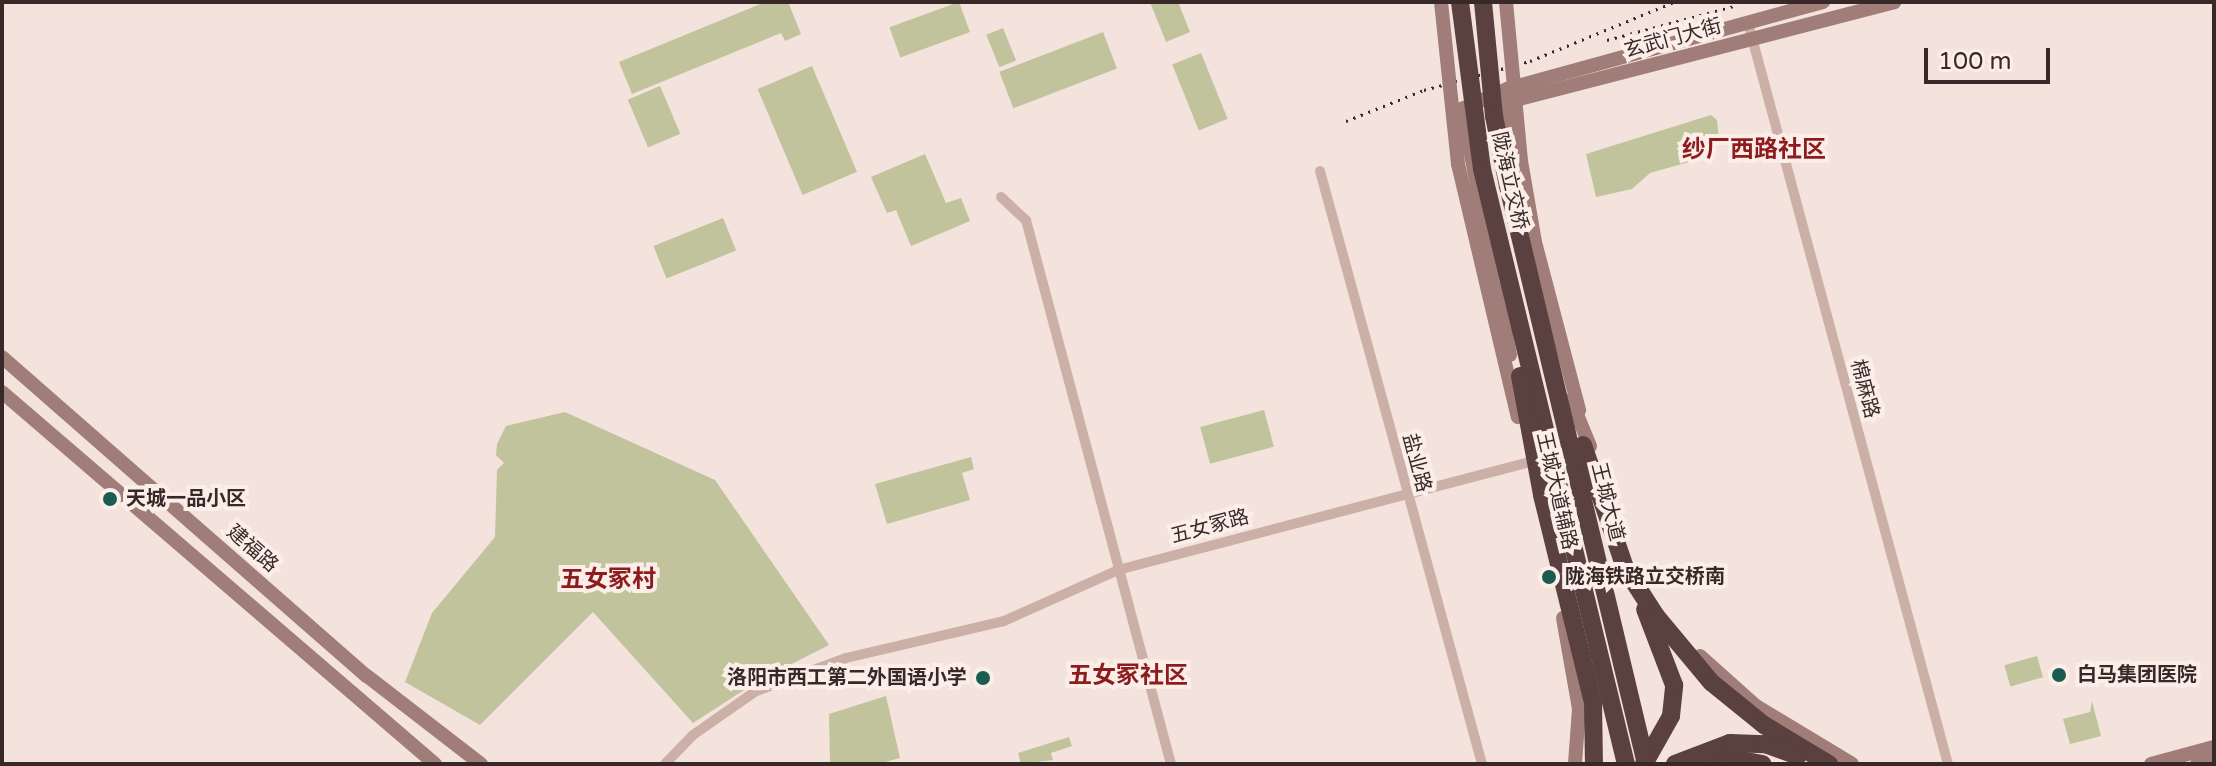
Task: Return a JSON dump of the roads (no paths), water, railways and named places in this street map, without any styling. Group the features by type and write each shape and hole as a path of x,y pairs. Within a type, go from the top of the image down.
{"highway":[{"name":"陇海立交桥","path":"1460,2 1482,169 1626,764"},
{"name":"陇海立交桥","path":"1483,2 1494,116 1523,252"},
{"path":"1482,169 1542,495 1593,703 1594,764"},
{"path":"1508,186 1596,489 1625,568 1662,645 1674,685 1671,716 1645,764"},
{"name":"王城大道","path":"1523,252 1645,764"},
{"path":"1625,568 1711,682 1764,725 1829,764"},
{"path":"1675,764 1730,743 1765,744 1819,764"},
{"path":"1709,764 1731,758 1764,764"}],"main road":[{"name":"王城大道辅路","path":"1441,2 1458,164 1573,662 1579,709 1575,764"},
{"name":"王城大道辅路","path":"1506,2 1521,161 1535,242 1579,410 1627,550 1673,624 1708,665 1790,728 1852,764"},
{"name":"玄武门大街","path":"1529,462 1462,109 1507,89 1823,2"},
{"name":"玄武门大街","path":"1590,446 1573,411 1523,211 1508,102 1894,2"},
{"name":"建福路","path":"2,357 367,676 481,764"},
{"path":"2,392 435,764"},
{"path":"94,469 110,451"},
{"path":"1764,764 1790,728"},
{"path":"1774,764 1790,728"},
{"path":"2151,764 2214,747"},
{"path":"2197,764 2214,759"}],"street":[{"name":"棉麻路","path":"1748,23 1948,764"},
{"name":"盐业路","path":"1320,171 1405,493 1482,764"},
{"path":"1001,197 1026,220 1171,764"},
{"name":"五女冢路","path":"665,764 693,735 756,691 846,658 1004,621 1118,570 1590,446"}],"railway":[{"path":"1346,121 1424,90 1530,61 1674,2"},
{"path":"1607,40 1734,6"}],"place":[{"name":"天城一品小区","path":"110,499"},
{"name":"陇海铁路立交桥南","path":"1549,577"},
{"name":"白马集团医院","path":"2059,675"},
{"name":"洛阳市西工第二外国语小学","path":"983,678"}],"district":[{"name":"纱厂西路社区","path":"1754,150"},
{"name":"五女冢村","path":"608,580"},
{"name":"五女冢社区","path":"1128,676"}]}
